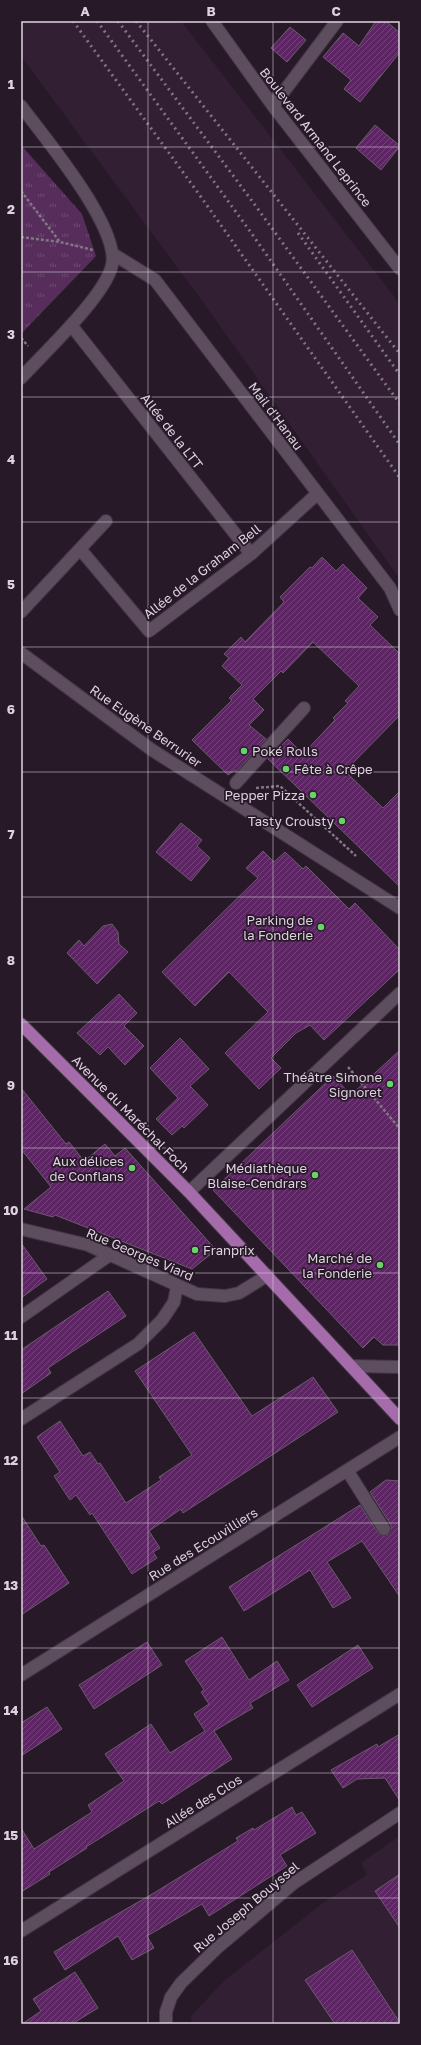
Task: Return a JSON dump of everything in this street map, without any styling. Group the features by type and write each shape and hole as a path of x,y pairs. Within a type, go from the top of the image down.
{"main road":[{"name":"Avenue du Maréchal Foch","path":"21,1024 189,1192 268,1275 400,1419"}],"street":[{"name":"Boulevard Armand Leprince","path":"212,21 273,106 400,269"},
{"path":"273,106 337,21"},
{"path":"21,106 67,168 102,222 110,239 113,254 112,265 104,283 71,325 21,378"},
{"name":"Mail d'Hanau","path":"113,254 155,280 390,588 400,610"},
{"name":"Allée de la LTT","path":"71,325 250,554"},
{"name":"Allée de la Graham Bell","path":"80,549 148,631 250,554 317,494"},
{"path":"21,612 106,521"},
{"name":"Rue Eugène Berrurier","path":"21,653 152,750 400,908"},
{"path":"236,783 304,708"},
{"path":"189,1192 400,993"},
{"name":"Rue Georges Viard","path":"21,1229 88,1245 111,1254 197,1294 225,1296 239,1292 268,1275"},
{"path":"21,1317 111,1254"},
{"path":"21,1420 138,1344 162,1320 174,1302 177,1286"},
{"path":"351,1366 400,1367"},
{"name":"Rue des Ecouvilliers","path":"21,1675 400,1436"},
{"path":"347,1470 384,1529"},
{"name":"Allée des Clos","path":"21,1931 400,1694"},
{"name":"Rue Joseph Bouyssel","path":"166,2018 171,1997 181,1983 217,1948 294,1883 400,1813"}],"path":[{"path":"21,190 60,242"},
{"path":"21,238 60,242 113,254"},
{"path":"236,783 248,788 280,786 361,860"},
{"path":"336,1053 400,1129"}],"shaded area":[{"path":"21,21 181,21 400,304 400,579 197,294 21,56"},
{"path":"400,1836 400,2024 192,2024 191,2016 225,1980 323,1903 367,1875 361,1863"}],"green space":[{"path":"21,145 82,214 96,256 21,334"}],"building":[{"path":"376,21 386,21 400,33 400,52 360,102 344,89 351,80 323,57 343,33 359,46"},
{"path":"290,27 306,40 287,62 271,48"},
{"path":"375,125 400,146 381,170 356,148"},
{"path":"322,557 336,571 343,564 367,588 358,598 378,617 370,625 400,654 400,715 345,771 383,808 400,791 400,887 268,759 288,739 303,754 335,720 333,718 348,703 345,701 359,686 313,642 283,673 281,671 253,699 264,710 249,725 266,739 236,772 235,770 228,775 192,740 232,700 229,698 242,685 222,666 229,658 224,654 241,637 245,642 284,602 280,597"},
{"path":"181,823 202,840 197,846 210,858 191,881 156,852"},
{"path":"263,851 274,862 285,852 303,869 306,866 349,909 355,903 400,950 400,969 324,1040 310,1025 296,1033 271,1058 281,1068 259,1089 225,1053 268,1012 229,972 195,1006 162,972 258,878 246,868"},
{"path":"112,924 118,932 119,944 128,952 97,984 67,953 79,940 84,946 103,926"},
{"path":"119,994 137,1013 124,1026 144,1046 125,1065 108,1047 100,1055 77,1033"},
{"path":"180,1038 209,1069 190,1086 208,1105 184,1128 182,1126 172,1135 156,1119 178,1098 150,1068"},
{"name":"Médiathèque Blaise-Cendrars","path":"400,1050 400,1345 383,1345 374,1337 363,1348 213,1190 333,1076 351,1095"},
{"path":"21,1088 66,1144 69,1142 84,1161 105,1144 115,1156 125,1148 216,1250 192,1269 55,1215 53,1217 24,1209 51,1187 21,1149"},
{"path":"21,1243 47,1279 21,1298"},
{"path":"108,1291 126,1316 48,1368 51,1373 21,1394 21,1350"},
{"path":"194,1332 252,1416 313,1377 338,1412 183,1513 181,1509 149,1531 160,1548 153,1552 157,1558 132,1574 92,1513 90,1515 76,1495 70,1500 54,1476 60,1472 37,1437 60,1421 83,1456 90,1452 98,1464 100,1463 126,1503 161,1480 159,1477 192,1455 135,1371"},
{"path":"386,1480 400,1481 400,1597 362,1541 327,1562 351,1598 333,1608 310,1570 244,1611 229,1587 360,1505 378,1533 384,1536 388,1535 391,1525 370,1492"},
{"path":"21,1515 41,1546 44,1545 69,1583 21,1615"},
{"path":"222,1637 249,1680 277,1661 289,1680 250,1703 253,1708 214,1731 232,1759 162,1804 159,1801 86,1847 87,1848 49,1872 50,1874 21,1892 21,1828 34,1849 92,1812 88,1805 124,1781 105,1754 151,1724 170,1753 205,1731 194,1714 209,1704 201,1692 204,1690 185,1661"},
{"path":"147,1642 162,1665 94,1709 79,1685"},
{"path":"358,1645 373,1668 312,1707 297,1685"},
{"path":"47,1707 62,1729 21,1756 21,1723"},
{"path":"400,1734 400,1801 385,1778 357,1779 343,1788 331,1770 377,1744 378,1747"},
{"path":"292,1807 296,1815 302,1812 316,1833 280,1855 287,1866 209,1916 202,1904 147,1936 154,1948 132,1960 118,1936 65,1970 54,1952 238,1841 236,1838 253,1828 254,1830"},
{"path":"400,1874 400,1928 375,1891"},
{"path":"352,1950 400,2024 335,2024 305,1980"},
{"path":"75,1972 98,2008 72,2024 22,2024 41,2011 33,1999"}],"railway":[{"path":"73,21 201,197 400,478"},
{"path":"97,21 252,234 400,445"},
{"path":"118,21 255,205 400,404"},
{"path":"136,21 400,354"},
{"path":"298,233 400,375"}],"place":[{"name":"Poké Rolls","path":"244,751"},
{"name":"Fête à Crêpe","path":"286,769"},
{"name":"Pepper Pizza","path":"313,795"},
{"name":"Tasty Crousty","path":"342,821"},
{"name":"Parking de la Fonderie","path":"321,927"},
{"name":"Théâtre Simone Signoret","path":"390,1084"},
{"name":"Aux délices de Conflans","path":"132,1168"},
{"name":"Médiathèque Blaise-Cendrars","path":"315,1175"},
{"name":"Franprix","path":"195,1250"},
{"name":"Marché de la Fonderie","path":"380,1265"}]}
